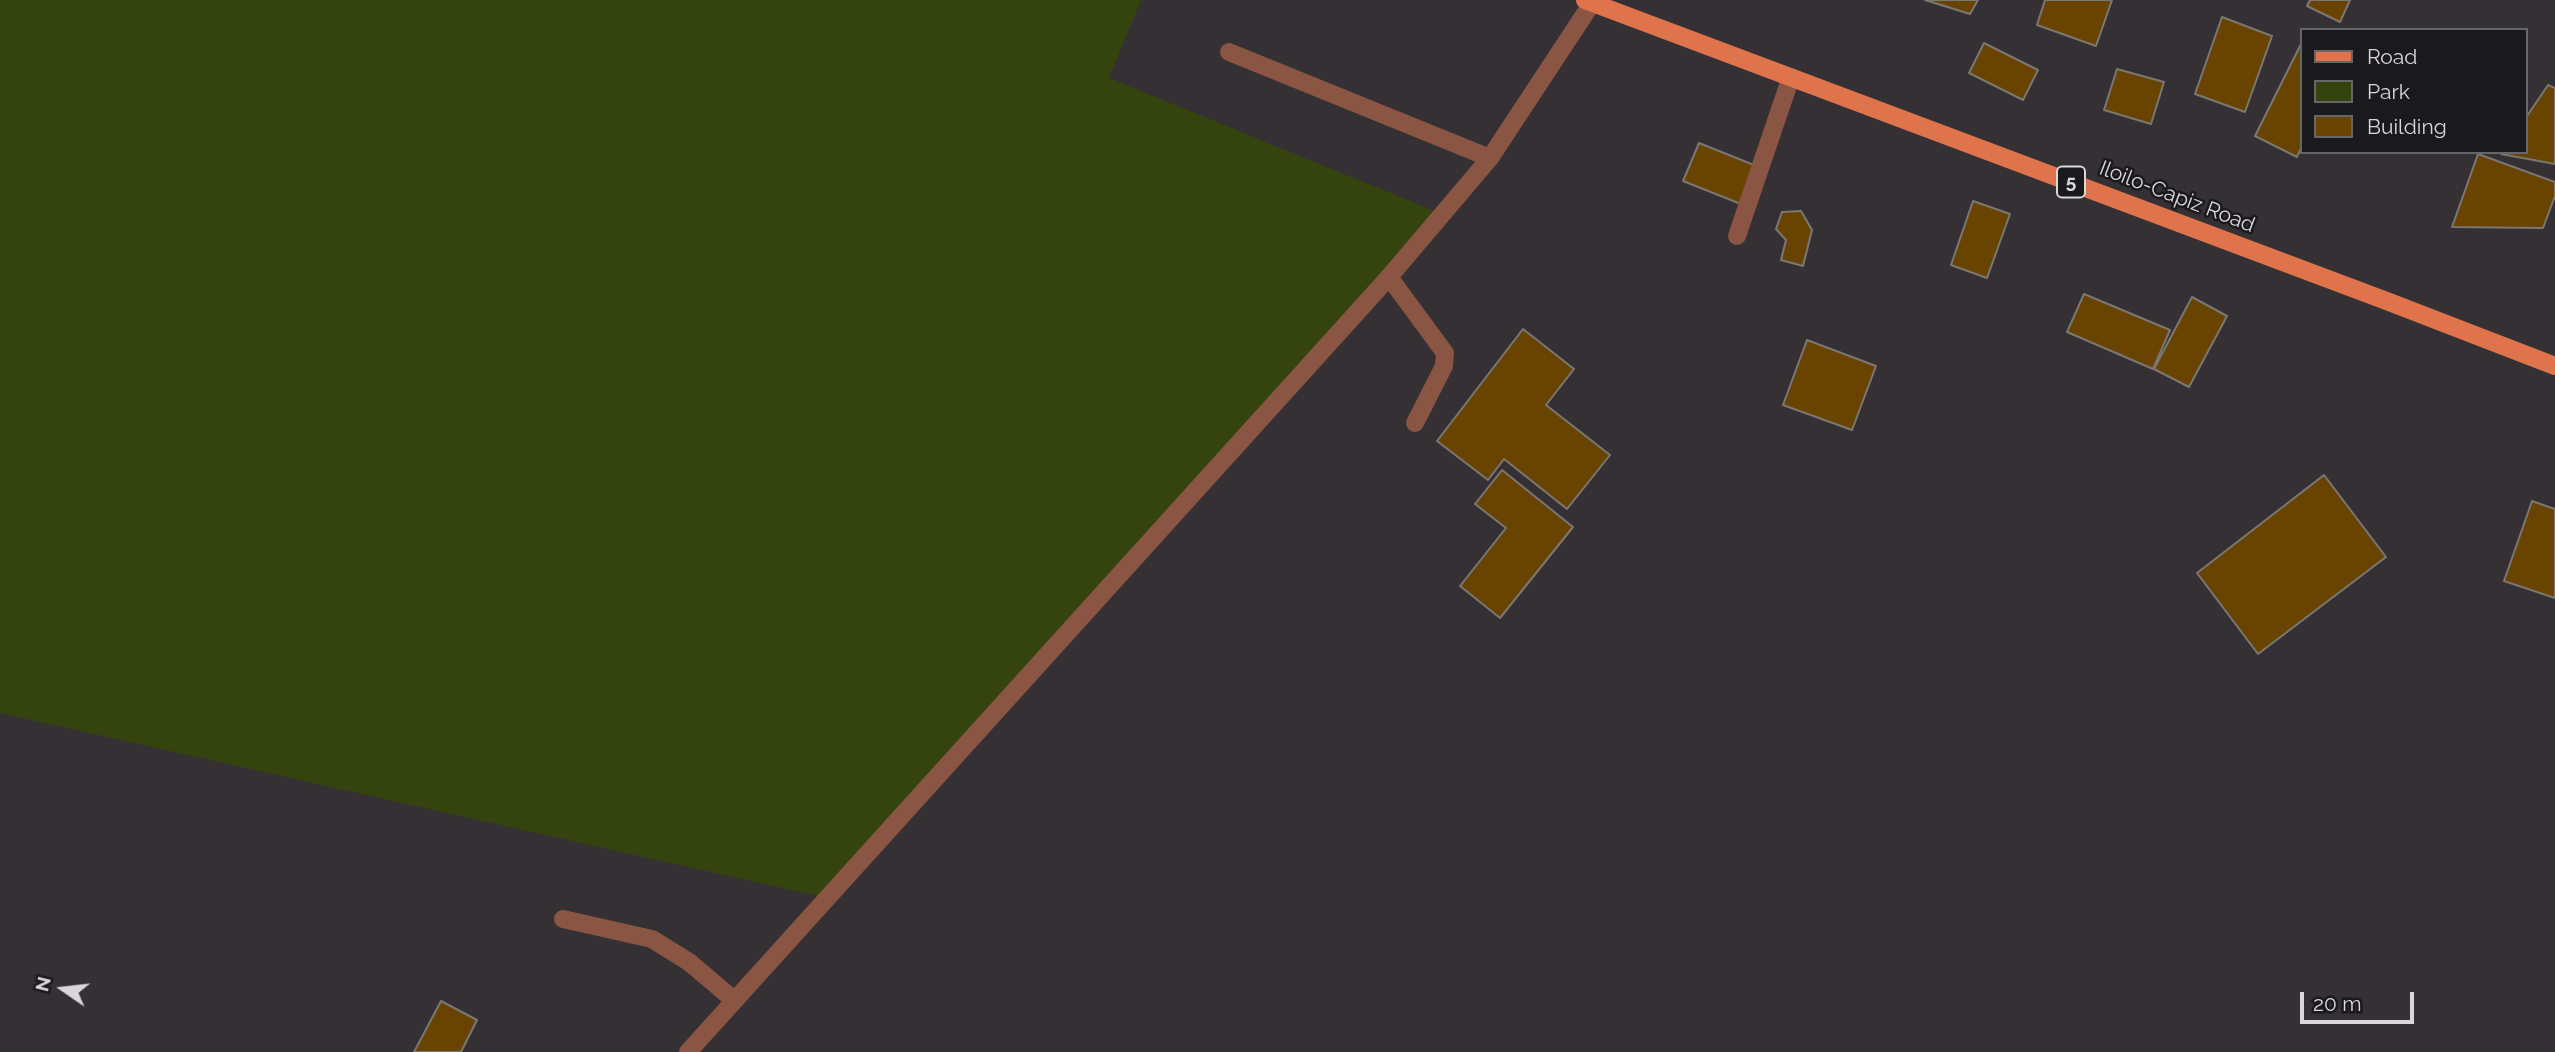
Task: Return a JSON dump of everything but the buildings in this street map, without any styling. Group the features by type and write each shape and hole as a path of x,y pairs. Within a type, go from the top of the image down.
{"main road":[{"name":"Iloilo-Capiz Road","path":"1589,1 2555,366"}],"street":[{"path":"688,1052 1389,277 1490,158 1589,1"},
{"path":"1229,52 1490,158"},
{"path":"1737,236 1791,77"},
{"path":"1389,277 1445,353 1444,366 1415,423"},
{"path":"563,919 652,939 689,962 734,1000"}],"green space":[{"path":"0,0 1141,0 1109,78 1442,214 827,898 0,713"}]}
